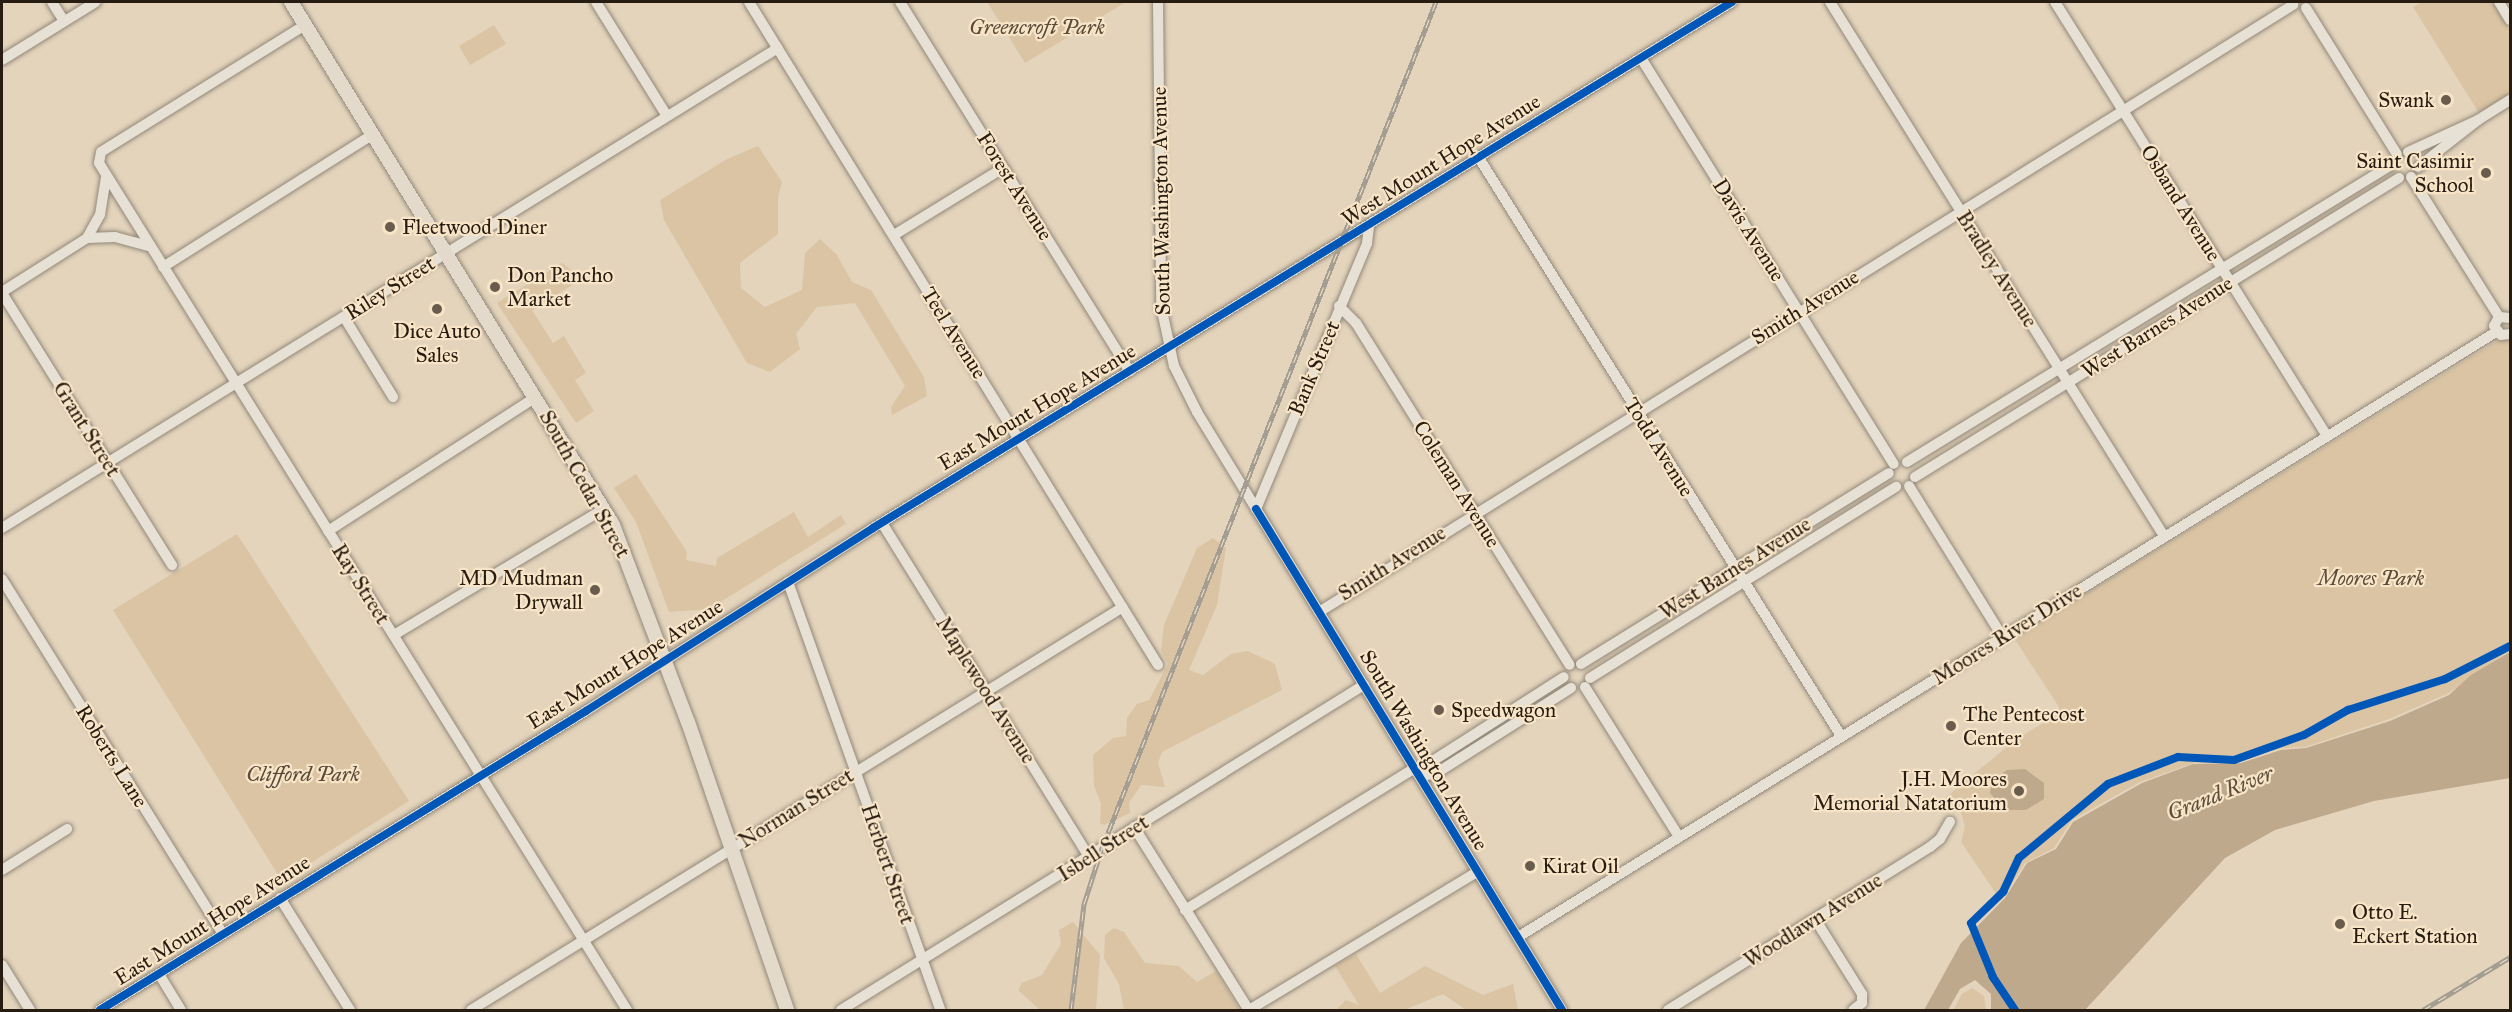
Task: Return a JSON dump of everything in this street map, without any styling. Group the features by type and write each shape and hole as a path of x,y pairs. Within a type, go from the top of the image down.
{"main road":[{"name":"South Cedar Street","path":"291,2 604,509 629,561 732,848 787,1011"}],"street":[{"path":"52,2 64,21"},
{"path":"2,60 96,2"},
{"path":"596,2 667,116"},
{"name":"Teel Avenue","path":"749,2 1158,665"},
{"name":"Forest Avenue","path":"900,2 1130,371"},
{"name":"South Washington Avenue","path":"1158,2 1160,285 1168,349 1197,412 1562,1011"},
{"name":"West Mount Hope Avenue","path":"1168,349 1732,2"},
{"name":"Bradley Avenue","path":"1830,2 2164,536"},
{"name":"Osband Avenue","path":"2055,2 2327,436"},
{"path":"2499,2 2511,20"},
{"path":"2292,3 2308,5 2403,153 2417,159 2418,167"},
{"name":"Smith Avenue","path":"1319,612 1475,512 2123,111 2292,3"},
{"name":"Ray Street","path":"306,25 98,156 106,176 149,246 627,1011"},
{"name":"Riley Street","path":"2,528 778,48"},
{"name":"Davis Avenue","path":"1641,58 1799,311 1892,468 1896,487"},
{"path":"2411,177 2418,167 2478,120 2511,100"},
{"path":"2411,177 2399,178 2391,165 2403,153 2478,120"},
{"path":"163,267 373,134"},
{"name":"Todd Avenue","path":"1479,158 1840,736"},
{"name":"West Barnes Avenue","path":"1906,462 2391,165"},
{"path":"894,235 1003,168"},
{"path":"2,292 87,238 100,215 106,176"},
{"path":"2411,177 2505,318 2494,326 2496,332 2510,335"},
{"name":"West Barnes Avenue","path":"1912,481 2230,281 2399,178"},
{"name":"Bank Street","path":"1256,509 1367,243 1369,226"},
{"path":"87,238 115,237 149,246"},
{"name":"Grant Street","path":"2,292 172,566"},
{"name":"Coleman Avenue","path":"1339,306 1356,323 1475,512 1588,682"},
{"path":"344,317 393,398"},
{"name":"Moores River Drive","path":"1518,937 2496,332"},
{"name":"East Mount Hope Avenue","path":"100,1011 1019,438 1168,349"},
{"path":"328,531 536,397"},
{"path":"1892,468 1906,462 1912,481 2002,636"},
{"name":"West Barnes Avenue","path":"1576,664 1735,568 1892,468"},
{"path":"1896,487 1912,481"},
{"name":"West Barnes Avenue","path":"1588,682 1896,487"},
{"path":"394,635 604,509"},
{"name":"Maplewood Avenue","path":"882,523 1090,858"},
{"name":"Roberts Lane","path":"2,579 223,934"},
{"name":"Herbert Street","path":"788,582 940,1011"},
{"name":"Norman Street","path":"471,1011 1122,607"},
{"path":"1185,910 1417,772 1564,677 1576,664"},
{"path":"1564,677 1571,688"},
{"path":"1417,772 1435,774 1571,688 1588,682 1679,837"},
{"name":"Isbell Street","path":"841,1011 1364,686"},
{"name":"Woodlawn Avenue","path":"1668,1011 1930,847 1940,840 1950,822"},
{"path":"1134,827 1249,1010 1477,872"},
{"path":"2,870 67,829"},
{"path":"280,898 350,1011"},
{"path":"1815,919 1862,994 1862,1003 1853,1011"},
{"path":"2,965 30,1011"},
{"path":"159,974 182,1011"}],"green space":[{"name":"Greencroft Park","path":"987,2 1126,2 1025,63"},
{"path":"2422,2 2492,2 2510,30 2510,93 2479,113 2413,7"},
{"path":"494,25 506,44 470,65 459,46"},
{"path":"758,146 782,182 778,197 778,234 740,263 741,288 765,307 802,290 805,253 820,239 837,255 852,282 871,290 924,377 927,396 892,415 891,407 905,386 855,303 817,307 796,334 800,349 770,372 747,363 664,220 660,200 727,159"},
{"path":"562,263 582,279 532,310 553,343 564,336 586,373 575,380 594,411 576,423 497,303"},
{"name":"Moores Park","path":"2510,333 2510,650 2449,693 2389,719 2305,747 2281,748 2241,761 2194,763 2140,782 2072,820 2054,848 2025,863 2001,901 1961,842 1965,826 1960,810 1939,803 2014,741 2056,715 2059,707 2014,638"},
{"path":"636,474 687,552 686,560 716,566 717,558 794,512 808,537 841,515 846,524 709,609 669,612 636,522 614,488"},
{"name":"Clifford Park","path":"237,534 409,801 282,881 113,610"},
{"path":"1213,538 1226,548 1217,605 1189,670 1203,675 1231,654 1248,651 1275,664 1282,690 1162,752 1158,763 1165,787 1141,785 1129,803 1130,813 1104,825 1100,823 1101,803 1094,786 1093,755 1113,738 1126,736 1127,718 1137,704 1149,700 1168,664 1161,650 1164,625 1197,548"},
{"path":"1073,922 1100,955 1096,1010 1040,1010 1018,990 1022,983 1042,975 1061,944 1059,930"},
{"path":"1114,928 1124,932 1145,963 1179,966 1197,982 1216,971 1240,1010 1124,1010 1119,984 1104,958 1105,935"},
{"path":"1356,954 1380,993 1425,966 1483,995 1513,984 1518,1010 1466,1010 1443,994 1404,1010 1336,1010 1346,1000 1359,1005 1335,966"},
{"path":"1972,988 1984,996 1986,1010 1953,1010 1962,994"}],"water":[{"name":"Grand River","path":"2510,652 2510,778 2374,801 2275,830 2225,858 2085,1010 1991,1010 1991,994 1975,980 1960,989 1948,1010 1924,1010 1961,943 2005,898 2027,863 2056,849 2073,822 2142,783 2193,764 2241,763 2281,750 2306,748 2390,721 2449,695 2471,675"},
{"path":"2025,769 2044,783 2044,799 2026,810 2005,810 1990,793 1992,781 2007,770"}],"railway":[{"path":"1071,1010 1084,904 1102,848 1436,2"},
{"path":"2423,1010 2510,957"}],"cycle path":[{"path":"100,1010 586,711 873,528 1732,2"},
{"path":"1256,509 1562,1010"},
{"path":"2015,1010 1993,977 1971,923 2003,892 2019,858 2108,784 2178,757 2234,760 2304,735 2348,710 2445,679 2510,646"}],"place":[{"name":"Swank","path":"2446,100"},
{"name":"Saint Casimir School","path":"2486,173"},
{"name":"Fleetwood Diner","path":"390,227"},
{"name":"Don Pancho Market","path":"495,287"},
{"name":"Dice Auto Sales","path":"437,309"},
{"name":"MD Mudman Drywall","path":"595,590"},
{"name":"Speedwagon","path":"1439,710"},
{"name":"The Pentecost Center","path":"1951,726"},
{"name":"J.H. Moores Memorial Natatorium","path":"2019,791"},
{"name":"Kirat Oil","path":"1530,866"},
{"name":"Otto E. Eckert Station","path":"2340,924"}]}
